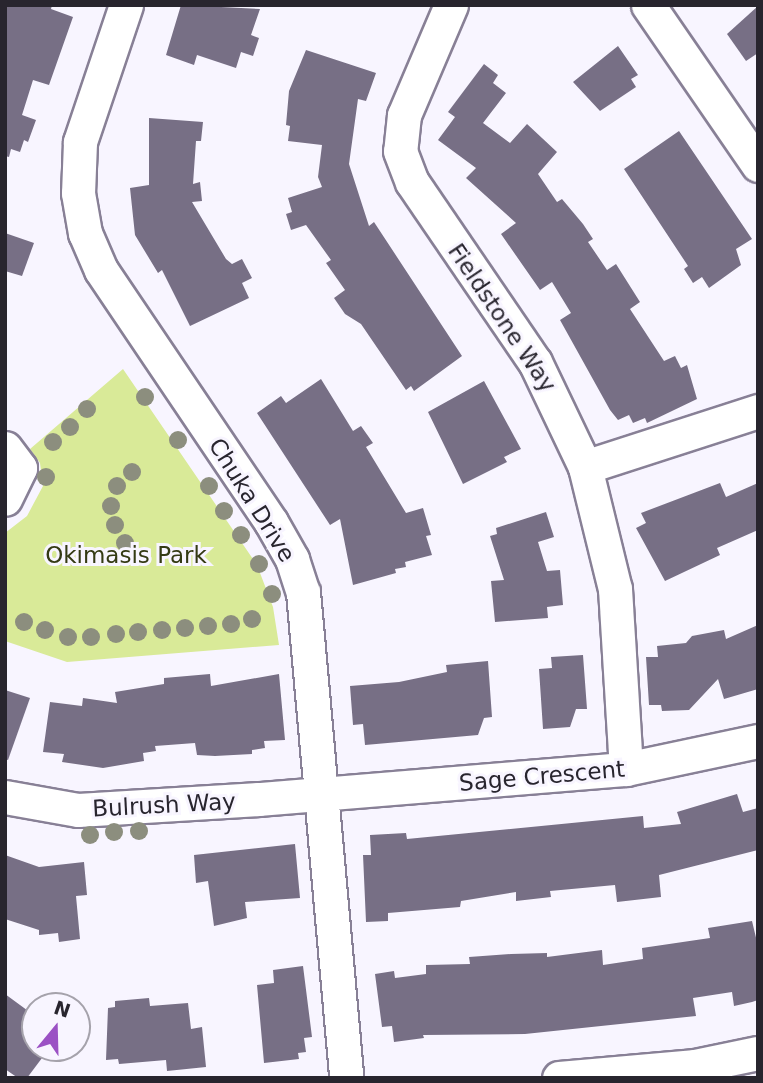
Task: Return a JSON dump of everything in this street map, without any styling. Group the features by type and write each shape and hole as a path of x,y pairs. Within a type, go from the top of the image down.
{"street":[{"name":"Chuka Drive","path":"126,5 80,142 78,193 85,233 101,270 271,522 292,559 303,592 323,794 346,1078"},
{"name":"Fieldstone Way","path":"451,5 404,115 400,150 405,168 535,362 585,467 615,589 626,769"},
{"path":"648,5 758,165"},
{"path":"585,467 758,411"},
{"path":"5,448 20,468 5,499"},
{"name":"Sage Crescent","path":"323,794 626,769 758,741"},
{"name":"Bulrush Way","path":"5,797 78,810 323,794"},
{"path":"559,1078 695,1066 758,1053"}],"green space":[{"name":"Okimasis Park","path":"123,369 257,565 273,607 279,645 67,662 5,641 5,533 27,516 43,486 40,463 30,449"}],"building":[{"path":"5,5 52,5 51,9 73,17 49,85 33,80 22,115 36,120 28,142 24,140 20,152 11,149 9,157 5,156"},
{"path":"181,5 260,9 251,35 259,38 253,56 241,52 236,68 197,55 194,65 166,55"},
{"path":"758,6 758,53 746,61 727,34"},
{"path":"618,46 638,75 631,79 636,87 600,111 573,82"},
{"path":"306,50 376,73 366,101 358,99 349,164 369,226 374,222 462,356 414,391 411,386 406,390 361,324 345,314 334,298 345,290 326,263 331,260 306,225 291,230 286,214 292,212 288,198 322,187 318,177 322,145 288,141 290,126 286,125 289,91"},
{"path":"484,64 498,75 493,83 506,93 483,123 510,143 527,124 557,152 538,174 557,202 562,199 583,224 593,239 588,242 607,270 616,264 640,302 630,309 664,361 675,356 681,368 687,365 697,399 647,423 645,418 633,423 629,415 618,420 560,320 571,313 552,282 540,290 501,234 516,223 466,178 476,168 438,140 455,117 448,112"},
{"path":"149,118 203,122 201,141 196,141 193,184 200,182 202,201 192,202 226,259 232,264 242,259 252,278 242,283 249,298 190,326 162,270 158,273 135,235 130,188 149,185"},
{"path":"679,131 752,239 736,249 741,265 709,288 702,277 693,283 684,269 688,266 624,169"},
{"path":"5,233 34,243 22,276 5,271"},
{"path":"321,379 353,431 361,426 373,443 366,447 406,513 423,508 431,535 426,536 432,555 405,562 406,567 395,569 396,573 353,585 340,519 330,525 257,413 281,396 286,403"},
{"path":"484,381 521,449 504,457 507,462 463,484 428,412"},
{"path":"720,483 726,497 758,483 758,530 717,548 720,555 665,581 636,528 646,523 641,513"},
{"path":"546,512 554,537 538,542 547,571 560,570 563,605 547,607 548,618 495,622 491,581 504,580 490,536 497,534 496,528"},
{"path":"758,625 758,689 724,699 718,679 689,710 662,711 661,705 649,705 646,657 658,657 657,646 686,643 692,636 724,630 726,639"},
{"path":"583,655 587,709 576,709 570,727 543,729 539,669 552,668 551,657"},
{"path":"488,661 492,717 484,718 478,735 365,745 363,724 353,725 350,686 399,682 447,672 446,665"},
{"path":"210,674 211,686 279,674 285,740 264,741 265,748 252,750 252,754 215,756 197,755 195,743 155,746 156,751 143,753 144,761 103,768 62,762 64,754 43,752 50,702 82,706 83,698 117,703 115,692 164,684 164,678"},
{"path":"5,690 30,698 8,760 5,759"},
{"path":"737,794 743,812 758,808 758,850 659,875 661,897 617,902 615,885 550,891 551,897 516,901 516,892 461,901 460,907 388,913 388,921 366,922 363,855 371,855 370,835 406,833 407,839 643,816 644,828 681,824 677,812"},
{"path":"295,844 300,898 245,902 247,918 214,926 208,881 196,883 194,855"},
{"path":"5,855 39,867 84,862 87,895 76,896 80,939 59,942 58,933 39,935 39,930 5,919"},
{"path":"752,921 758,946 758,1000 752,1002 734,1006 732,992 693,998 696,1016 525,1034 423,1035 424,1038 394,1042 392,1026 382,1027 375,974 394,971 395,978 426,974 426,965 470,964 469,957 547,953 547,957 602,950 603,965 643,959 642,948 710,938 708,928"},
{"path":"303,966 312,1037 304,1038 306,1052 298,1053 299,1059 264,1063 257,985 274,983 273,970"},
{"path":"5,994 21,1006 21,1062 39,1062 27,1078 18,1078 5,1069"},
{"path":"149,998 150,1006 188,1003 191,1029 202,1027 206,1067 167,1071 166,1060 119,1064 118,1059 106,1060 108,1008 115,1007 115,1001"}]}
